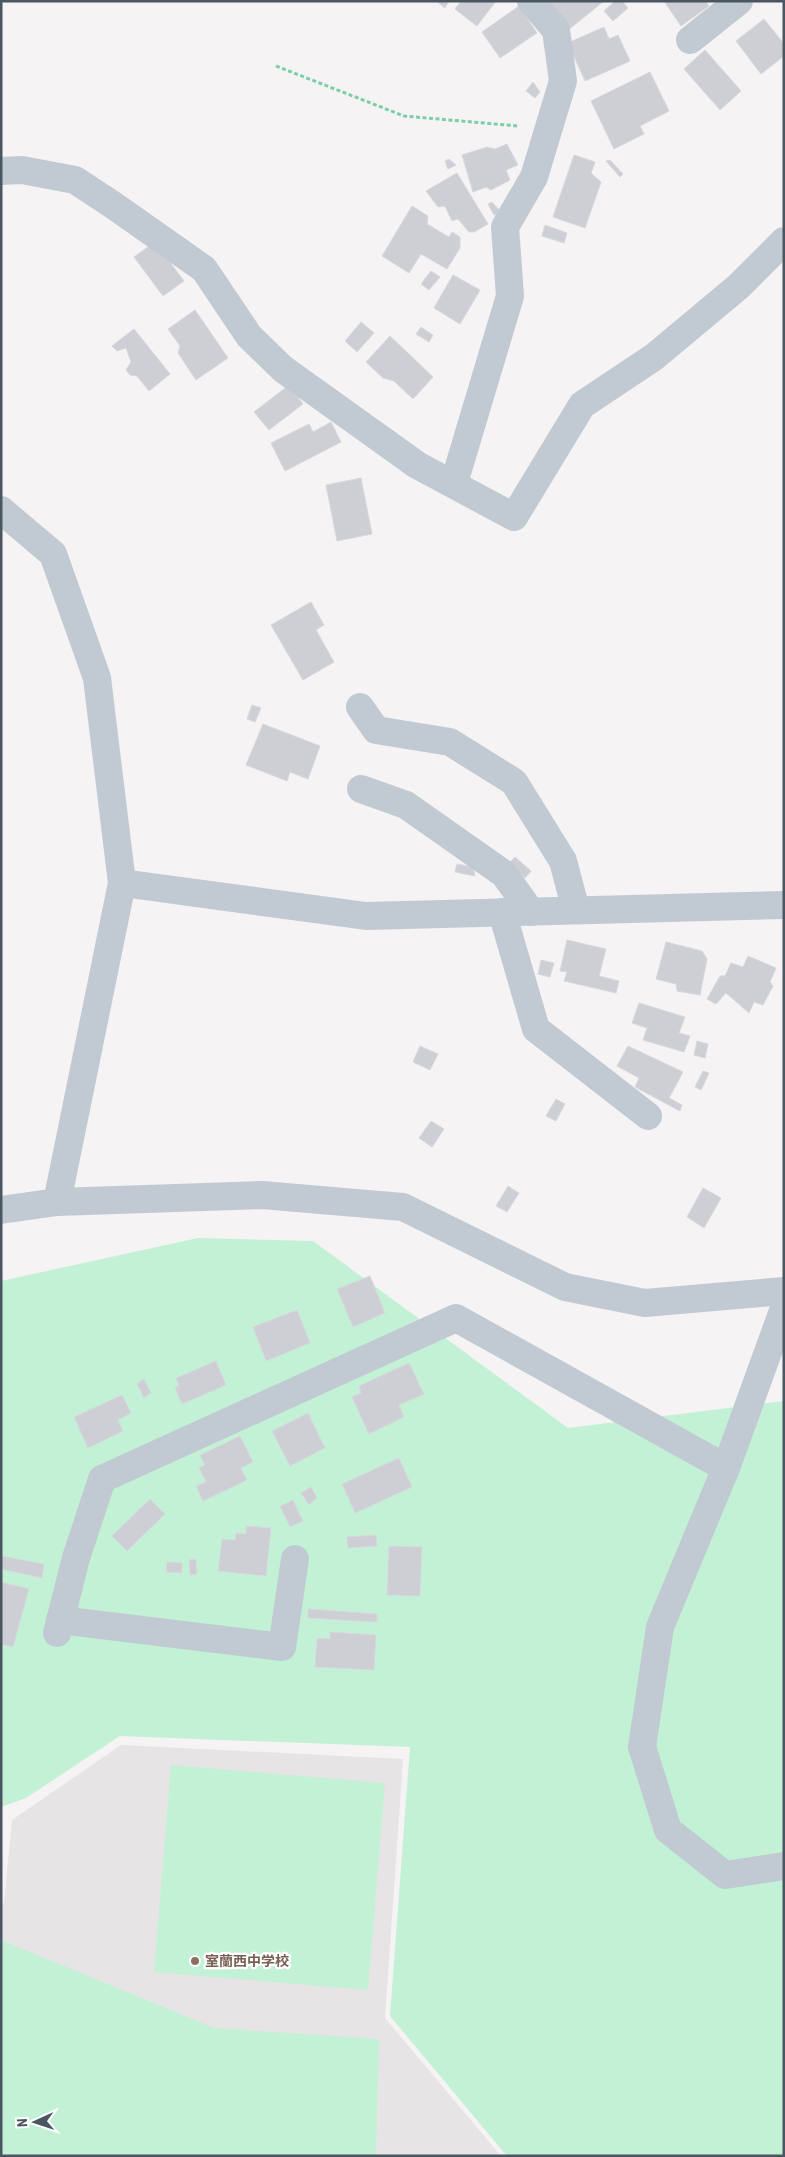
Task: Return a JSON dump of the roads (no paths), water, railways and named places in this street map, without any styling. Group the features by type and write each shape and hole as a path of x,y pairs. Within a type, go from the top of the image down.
{"street":[{"path":"454,483 510,296 505,227 534,177 563,81 556,30 532,1"},
{"path":"690,40 739,1"},
{"path":"1,170 22,170 75,180 114,205 204,269 249,336 283,369 417,465 454,483 514,517 582,405 654,357 740,286 784,241"},
{"path":"1,510 53,554 97,678 122,882 56,1202"},
{"path":"360,708 376,730 450,742 514,782 563,861 576,910"},
{"path":"361,789 406,805 504,874 531,912"},
{"path":"122,882 366,916 784,905"},
{"path":"502,912 536,1029 648,1116"},
{"path":"1,1210 56,1202 262,1195 403,1207 565,1287 645,1303 784,1292"},
{"path":"784,1308 726,1468 660,1627 642,1747 668,1830 725,1875 784,1866"},
{"path":"295,1559 282,1646 59,1626 76,1558 102,1479 456,1318 726,1468"}],"place":[{"name":"室蘭西中学校","path":"195,1961"}]}
